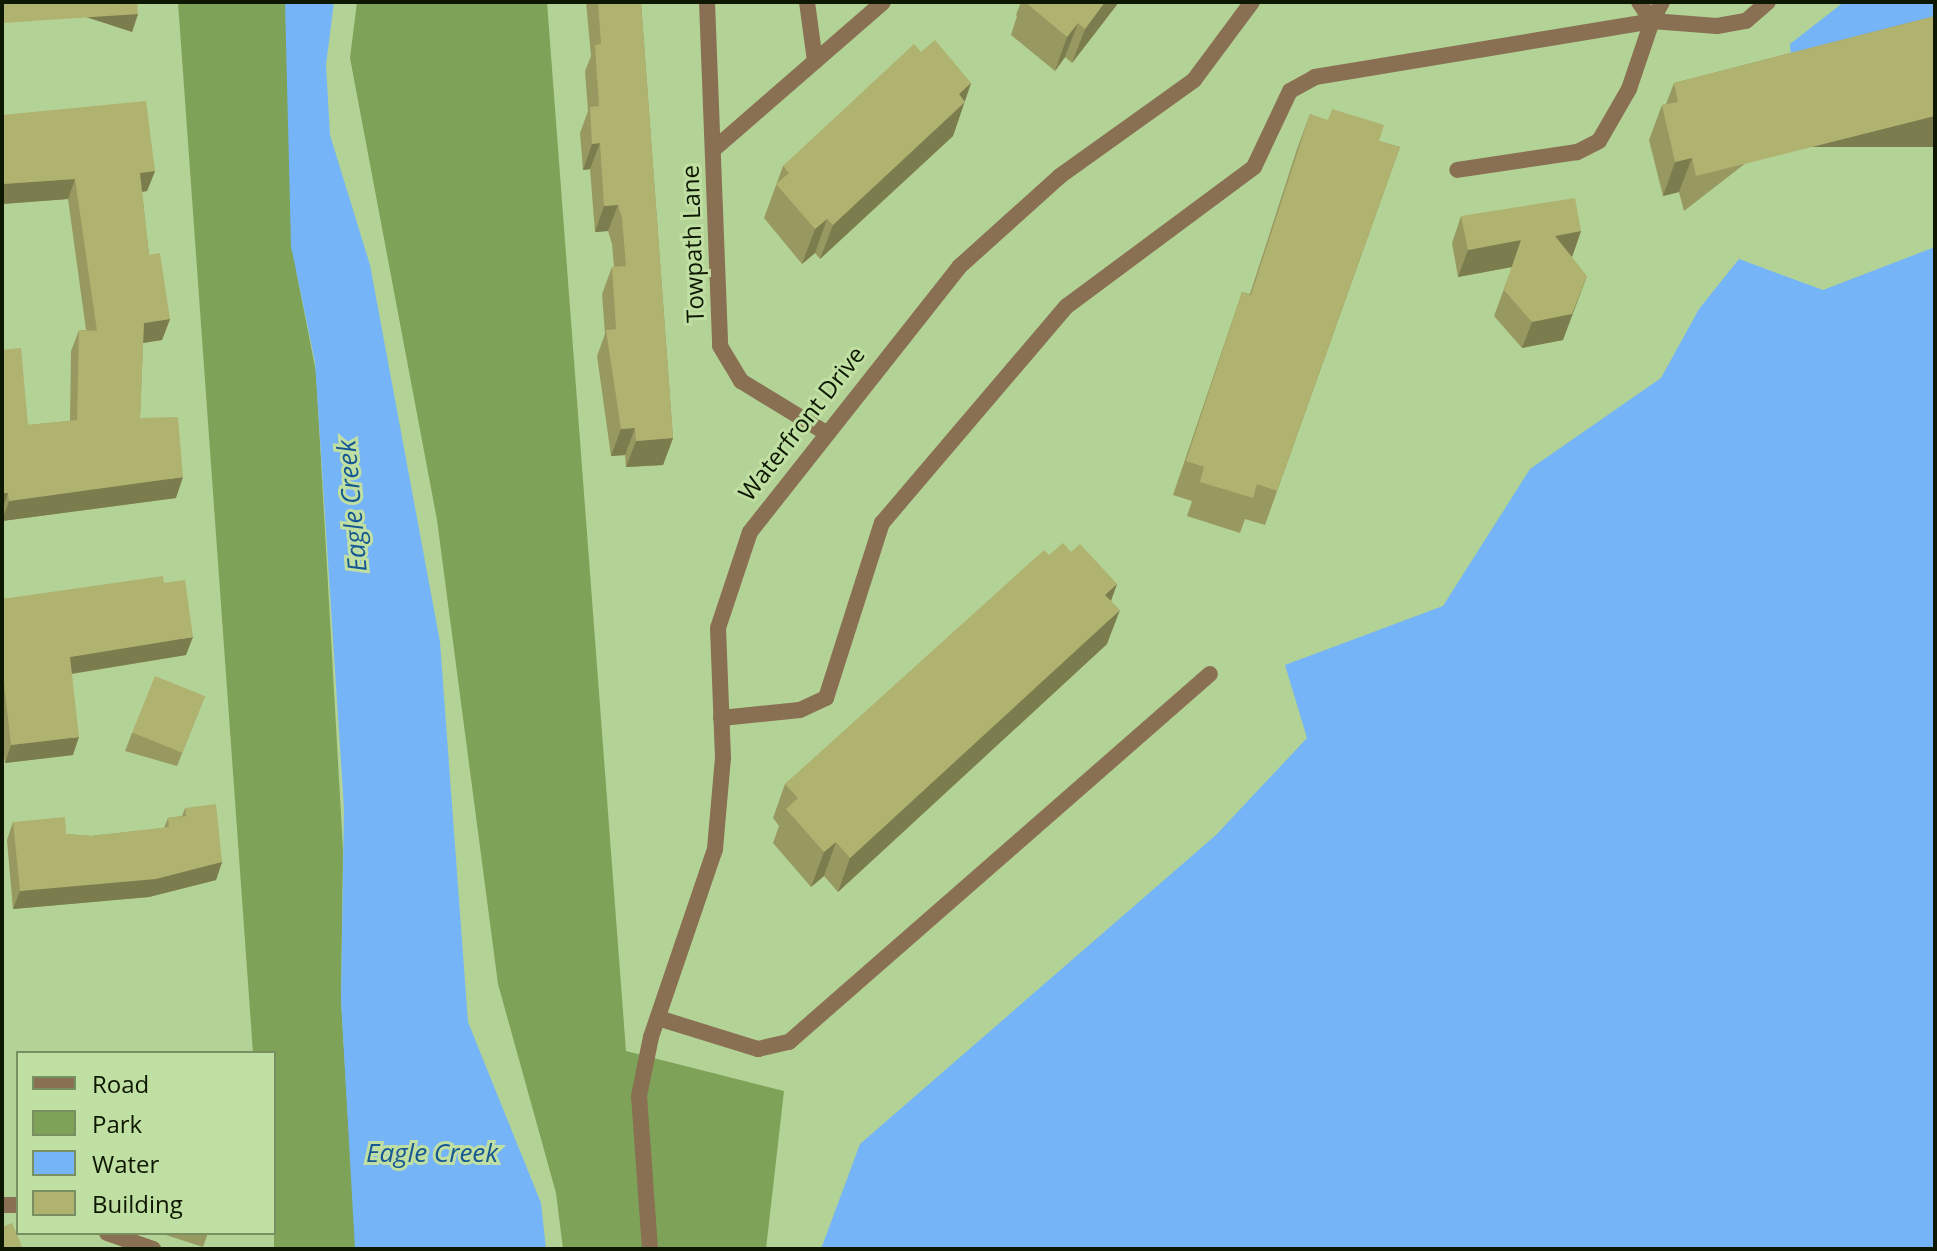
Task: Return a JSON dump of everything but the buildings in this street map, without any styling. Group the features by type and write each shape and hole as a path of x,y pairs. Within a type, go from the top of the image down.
{"street":[{"name":"Towpath Lane","path":"707,2 723,354 760,397 823,431"},
{"path":"807,2 815,61"},
{"path":"713,150 883,2"},
{"name":"Waterfront Drive","path":"650,1249 639,1096 658,1018 709,878 722,803 718,628 734,571 756,519 823,431 981,244 1060,176 1194,80 1252,2"},
{"path":"1639,2 1652,21"},
{"path":"1457,170 1577,152 1599,141 1629,89 1652,21 1662,2"},
{"path":"721,718 800,710 826,698 882,523 1067,306 1254,167 1290,91 1315,77 1652,21 1731,25 1768,2"},
{"path":"658,1018 728,1044 781,1047 1210,674"},
{"path":"113,1235 153,1249"}],"green space":[{"path":"178,2 286,2 296,270 316,372 343,850 341,1000 356,1249 274,1249 276,1051 253,1051"},
{"path":"357,2 547,2 626,1051 784,1091 766,1249 563,1249 556,1193 498,984 437,520 350,58"}],"water":[{"name":"Eagle Creek","path":"285,2 334,2 326,65 330,135 370,265 440,642 468,1022 541,1203 546,1249 355,1249 341,1000 344,808 315,362 291,246"},
{"path":"1844,2 1935,2 1935,30 1791,56 1790,44"},
{"path":"1935,247 1935,1249 821,1249 860,1144 1216,835 1307,738 1285,665 1443,606 1530,469 1661,378 1699,309 1739,259 1823,290"}]}
